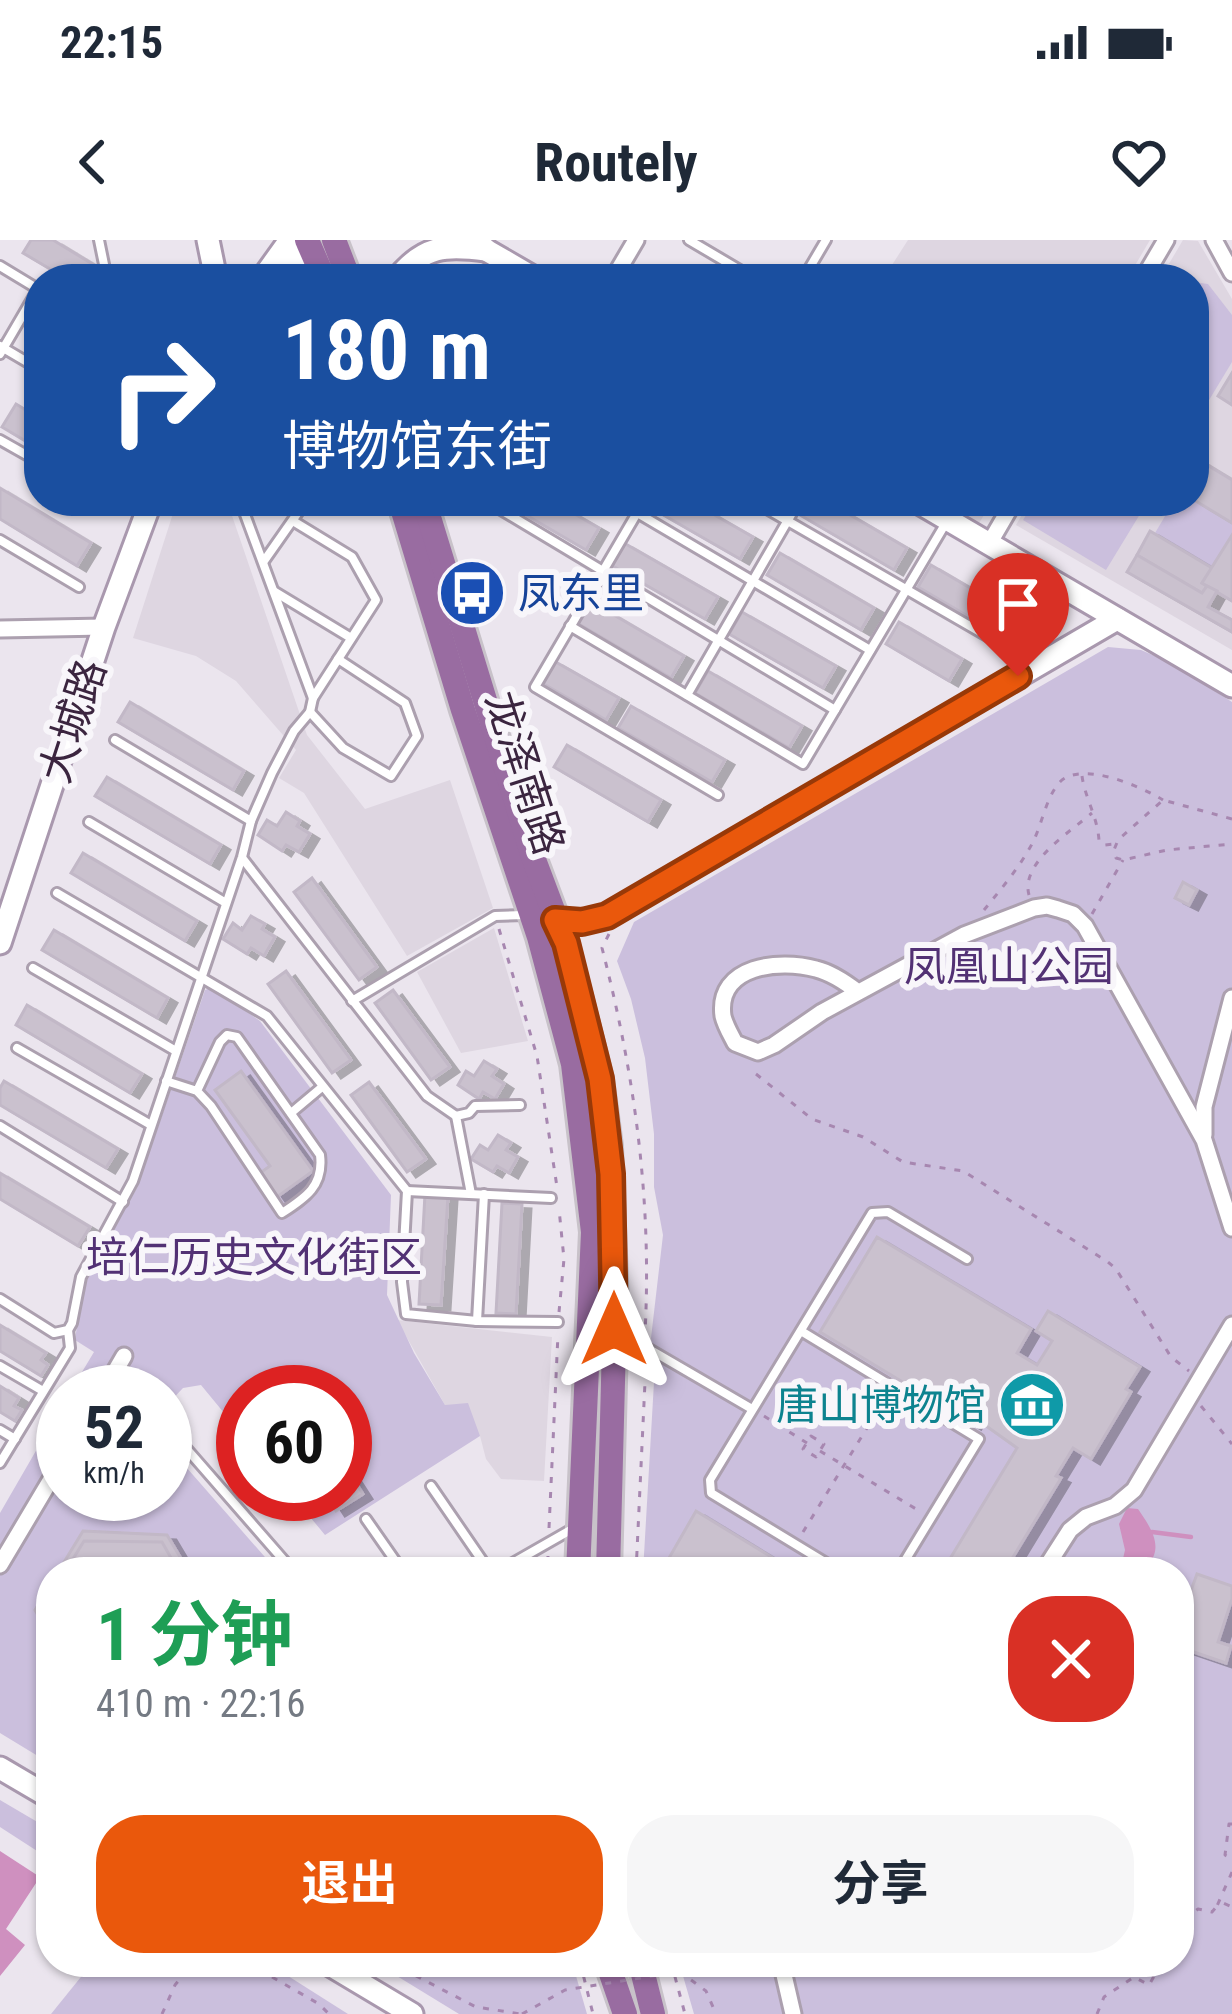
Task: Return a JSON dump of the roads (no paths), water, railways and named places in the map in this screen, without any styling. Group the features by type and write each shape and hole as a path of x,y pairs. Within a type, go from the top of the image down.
{"main road":[{"path":"310,241 334,264"},
{"name":"龙泽南路","path":"405,516 463,710 543,918 566,943 600,1079 611,1184 614,1329 608,1557"},
{"name":"龙泽南路","path":"429,516 532,857 573,1064 593,1232 579,1557"},
{"path":"612,1977 625,2014"},
{"path":"644,1977 653,2014"}],"street":[{"path":"1214,240 1230,264"},
{"path":"281,264 310,241"},
{"path":"411,264 437,248 481,245 512,264"},
{"name":"大城路","path":"0,943 145,516"},
{"path":"943,516 1232,686"},
{"path":"988,544 1004,516"},
{"path":"543,918 582,922 607,916 1117,619"},
{"path":"0,629 104,627"},
{"path":"858,992 838,977 815,969 770,966 743,972 728,986 723,1015 735,1043 758,1052 964,935 1034,908 1047,906 1073,914 1085,926 1204,1140 1232,1228"},
{"path":"1204,1140 1204,1107 1232,998"},
{"path":"1053,1557 1070,1530 1134,1490 1232,1324"},
{"path":"119,1365 124,1357"},
{"path":"0,1565 36,1505"},
{"path":"0,1768 36,1789"},
{"path":"350,1977 412,2014"},
{"path":"784,1977 793,2014"}],"lane":[{"path":"689,240 729,264"},
{"path":"1,349 24,312"},
{"path":"246,516 313,698"},
{"path":"263,563 296,516"},
{"path":"511,516 835,710"},
{"path":"635,516 535,687 718,795"},
{"path":"642,516 870,650"},
{"path":"778,516 994,640"},
{"path":"687,695 790,516"},
{"path":"570,626 803,764 948,519"},
{"path":"59,1365 70,1348 68,1330 80,1277 123,1202 251,821 294,731 376,600 352,556 293,521"},
{"path":"0,540 79,587"},
{"path":"273,590 351,638"},
{"path":"310,712 343,748 391,776 417,736 405,703 338,659"},
{"path":"115,740 251,821"},
{"path":"89,822 226,902"},
{"path":"242,857 427,1096 456,1116 471,1194"},
{"path":"57,893 266,1016 407,1192 401,1282 406,1314 558,1322"},
{"path":"352,1001 495,916 543,918"},
{"path":"33,968 176,1051"},
{"path":"166,1081 197,1091 211,1106 283,1213 311,1193 322,1165 320,1155 237,1037 227,1035 220,1042 197,1091"},
{"path":"16,1048 151,1125"},
{"path":"291,1113 322,1088"},
{"path":"456,1116 470,1113 475,1106 520,1105"},
{"path":"0,1126 123,1202"},
{"path":"407,1192 551,1198"},
{"path":"477,1321 484,1194"},
{"path":"817,1557 711,1493 710,1480 872,1214 888,1212 967,1259"},
{"path":"0,1299 54,1333 68,1330"},
{"path":"614,1329 752,1409"},
{"path":"801,1331 980,1439 907,1557"},
{"path":"0,1366 36,1387"},
{"path":"0,1463 36,1403"},
{"path":"0,1430 15,1439"},
{"path":"192,1455 281,1557"},
{"path":"431,1486 483,1557"},
{"path":"367,1521 393,1557"},
{"path":"522,1557 580,1524"}],"waterway":[{"path":"1152,1532 1191,1537"}],"place":[{"name":"凤东里","path":"472,593"},
{"name":"唐山博物馆","path":"1032,1405"}],"park label":[{"name":"凤凰山公园","path":"1009,966"},
{"name":"培仁历史文化街区","path":"254,1257"}]}
